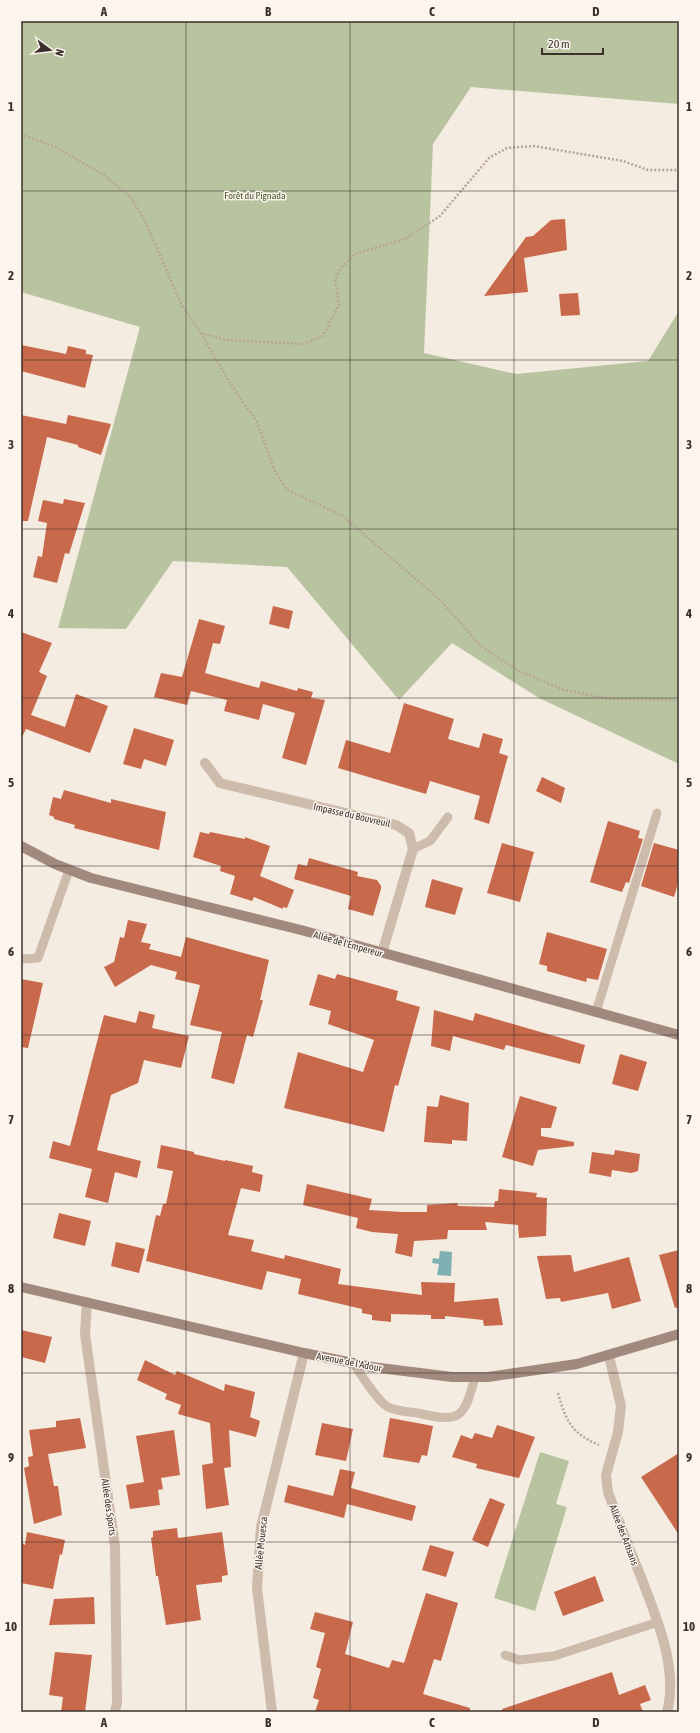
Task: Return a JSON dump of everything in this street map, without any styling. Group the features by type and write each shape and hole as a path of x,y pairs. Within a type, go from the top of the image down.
{"street":[{"name":"Impasse du Bouvreuil","path":"205,763 220,784 396,825 409,833 413,849"},
{"name":"Allée de l'Empereur","path":"21,846 69,870 91,878 301,930 679,1035"},
{"path":"382,953 413,849"},
{"name":"Avenue de l'Adour","path":"21,1286 304,1353 353,1363 424,1374 474,1377 522,1374 577,1364 609,1356 679,1334"},
{"name":"Allée des Sports","path":"87,1302 85,1334 115,1547 117,1703 115,1712"},
{"name":"Allée Mouesca","path":"272,1712 257,1588 261,1526 304,1353"},
{"name":"Allée des Artisans","path":"609,1356 621,1406 618,1432 606,1475 608,1492 658,1622 666,1653 669,1682 667,1712"}],"lane":[{"path":"596,1012 657,813"},
{"path":"413,849 430,841 448,818"},
{"path":"21,959 38,958 69,870"},
{"path":"353,1363 388,1407 444,1419 457,1417 464,1408 468,1402 474,1377"},
{"path":"505,1655 519,1660 554,1656 658,1622"}],"path":[{"path":"21,134 55,147 104,175 131,197 147,225 182,306 201,333 228,380 257,422 274,469 286,489 343,516 441,601 482,647 519,671 561,689 608,699 679,700"},
{"path":"201,333 226,340 303,344 323,336 339,305 335,279 346,263 355,254 405,239 440,216 489,158 507,148 534,146 623,161 648,170 679,170"},
{"path":"558,1393 569,1425 580,1435 601,1446"}],"green space":[{"name":"Forêt du Pignada","path":"21,21 679,21 679,104 471,87 433,144 424,353 516,374 648,361 679,311 679,764 539,698 452,643 399,700 287,567 173,561 126,629 58,628 140,327 21,292"},
{"path":"540,1452 569,1461 556,1504 567,1507 535,1611 494,1598"}],"water":[{"path":"440,1251 452,1252 451,1276 437,1275 439,1264 432,1263 433,1258 439,1259"}],"building":[{"path":"565,219 567,250 524,258 528,292 484,296 526,237 533,236 551,220"},
{"path":"578,293 580,315 561,316 559,294"},
{"path":"21,345 66,354 68,346 86,350 86,354 93,355 85,388 21,371"},
{"path":"21,415 66,424 68,415 111,424 101,455 78,447 78,445 47,437 28,521 21,521"},
{"path":"64,499 85,503 69,554 65,553 57,583 33,577 38,556 42,557 47,523 38,521 43,500 63,504"},
{"path":"273,606 293,611 289,629 269,624"},
{"path":"199,619 225,626 220,644 213,643 205,673 259,688 261,681 297,691 298,688 313,692 311,698 325,700 306,765 282,758 295,713 263,704 259,720 224,711 227,700 191,691 187,705 154,697 161,673 182,677"},
{"path":"21,632 52,643 39,672 47,676 31,715 65,727 76,694 108,706 90,753 26,729 21,739"},
{"path":"404,703 454,719 448,739 479,748 483,733 503,739 499,753 508,756 489,824 474,819 480,796 430,781 426,794 338,768 346,740 390,753"},
{"path":"134,728 174,740 166,766 144,759 141,769 123,764"},
{"path":"542,777 565,788 561,803 536,791"},
{"path":"64,790 111,803 111,799 166,812 159,850 74,828 75,825 54,819 54,817 49,815 53,797 61,799"},
{"path":"608,821 640,831 638,838 643,839 629,883 626,882 622,892 590,882"},
{"path":"200,832 209,834 210,832 245,839 245,837 270,846 260,876 294,890 287,908 283,907 283,909 254,897 252,901 230,894 235,876 220,871 221,866 193,857"},
{"path":"502,843 534,852 520,902 487,893"},
{"path":"654,843 679,850 679,880 674,897 641,886"},
{"path":"309,858 358,872 357,876 377,880 381,886 381,889 373,916 348,909 351,896 294,879 298,864 307,866"},
{"path":"432,879 463,888 455,915 425,907"},
{"path":"128,920 147,924 141,942 151,944 149,949 181,957 186,937 269,960 260,1000 263,1000 253,1037 247,1035 234,1084 211,1078 222,1032 190,1025 200,985 175,979 177,972 151,965 115,987 104,967 114,962 120,937 124,938"},
{"path":"547,932 607,949 598,980 587,978 586,982 547,971 547,966 539,964"},
{"path":"318,974 335,979 337,974 398,991 396,1000 420,1007 398,1086 395,1085 384,1132 284,1108 298,1052 363,1072 374,1040 328,1024 331,1011 309,1005"},
{"path":"21,979 43,983 28,1048 21,1047"},
{"path":"434,1010 473,1021 475,1013 585,1045 580,1064 506,1045 504,1050 453,1036 450,1051 431,1046"},
{"path":"139,1011 155,1015 152,1028 189,1036 181,1068 144,1060 138,1083 111,1095 97,1150 141,1161 137,1178 115,1172 108,1203 85,1197 92,1169 49,1158 53,1141 70,1146 104,1015 136,1023"},
{"path":"620,1054 647,1062 638,1091 612,1084"},
{"path":"440,1095 469,1103 467,1141 452,1140 452,1144 424,1142 427,1106 438,1107"},
{"path":"520,1096 557,1107 551,1128 541,1128 541,1136 574,1142 574,1146 538,1150 533,1166 502,1157"},
{"path":"161,1145 194,1152 194,1154 253,1166 252,1172 263,1175 260,1192 241,1188 228,1235 254,1240 251,1251 284,1259 285,1255 341,1269 338,1284 422,1295 421,1282 455,1283 454,1302 498,1298 503,1325 484,1326 483,1320 445,1316 445,1319 431,1319 431,1315 391,1314 391,1322 372,1320 372,1315 362,1313 362,1309 298,1294 301,1279 267,1271 262,1290 146,1261 156,1215 160,1216 163,1204 166,1204 173,1171 157,1168"},
{"path":"615,1150 640,1154 638,1171 631,1173 612,1170 611,1177 589,1173 592,1152 614,1155"},
{"path":"307,1184 372,1199 369,1210 402,1212 427,1212 427,1205 457,1203 458,1206 494,1207 495,1201 498,1201 499,1189 537,1193 536,1197 547,1198 546,1236 519,1238 518,1225 485,1222 487,1230 448,1230 447,1239 414,1241 412,1257 395,1253 398,1234 372,1232 356,1228 358,1218 303,1205"},
{"path":"59,1213 91,1221 85,1246 53,1238"},
{"path":"116,1242 145,1249 139,1273 111,1266"},
{"path":"679,1250 679,1307 675,1308 659,1255"},
{"path":"571,1255 574,1272 629,1257 641,1301 612,1309 608,1293 561,1302 560,1298 546,1299 537,1256"},
{"path":"21,1330 52,1337 45,1363 21,1357"},
{"path":"145,1360 175,1375 177,1371 224,1391 225,1384 255,1392 250,1417 260,1421 256,1437 229,1430 231,1467 224,1468 229,1505 206,1509 202,1465 213,1463 210,1423 178,1414 181,1405 165,1399 167,1394 137,1380"},
{"path":"80,1418 86,1448 48,1454 54,1486 58,1486 62,1515 34,1524 24,1468 29,1466 28,1457 33,1456 29,1430 56,1427 56,1421"},
{"path":"390,1418 433,1426 427,1456 422,1455 419,1463 383,1457"},
{"path":"322,1423 353,1429 346,1461 315,1455"},
{"path":"497,1425 535,1437 519,1478 476,1468 477,1464 452,1457 461,1435 472,1439 475,1433 492,1438"},
{"path":"174,1430 180,1475 161,1478 163,1489 158,1490 160,1505 130,1509 126,1485 144,1482 136,1436"},
{"path":"679,1453 679,1535 641,1477"},
{"path":"340,1469 355,1472 351,1488 416,1506 412,1521 347,1504 344,1518 284,1502 288,1485 333,1496"},
{"path":"490,1498 505,1504 488,1547 472,1540"},
{"path":"177,1528 178,1538 222,1532 228,1575 222,1576 222,1582 196,1585 201,1620 166,1625 158,1576 156,1576 151,1538 153,1537 153,1531"},
{"path":"27,1532 65,1540 62,1555 60,1554 53,1589 21,1583 21,1542 25,1545"},
{"path":"430,1545 454,1552 446,1577 422,1570"},
{"path":"595,1576 604,1601 563,1616 554,1592"},
{"path":"426,1593 458,1603 441,1661 434,1659 423,1694 470,1708 470,1712 315,1712 319,1700 313,1698 321,1669 316,1667 325,1633 310,1629 315,1612 353,1622 345,1654 389,1668 392,1660 404,1663"},
{"path":"94,1597 95,1624 49,1625 54,1599"},
{"path":"55,1652 92,1655 85,1712 61,1712 63,1697 49,1695"},
{"path":"612,1672 619,1695 645,1685 651,1700 640,1704 643,1712 502,1712 502,1709"}]}
